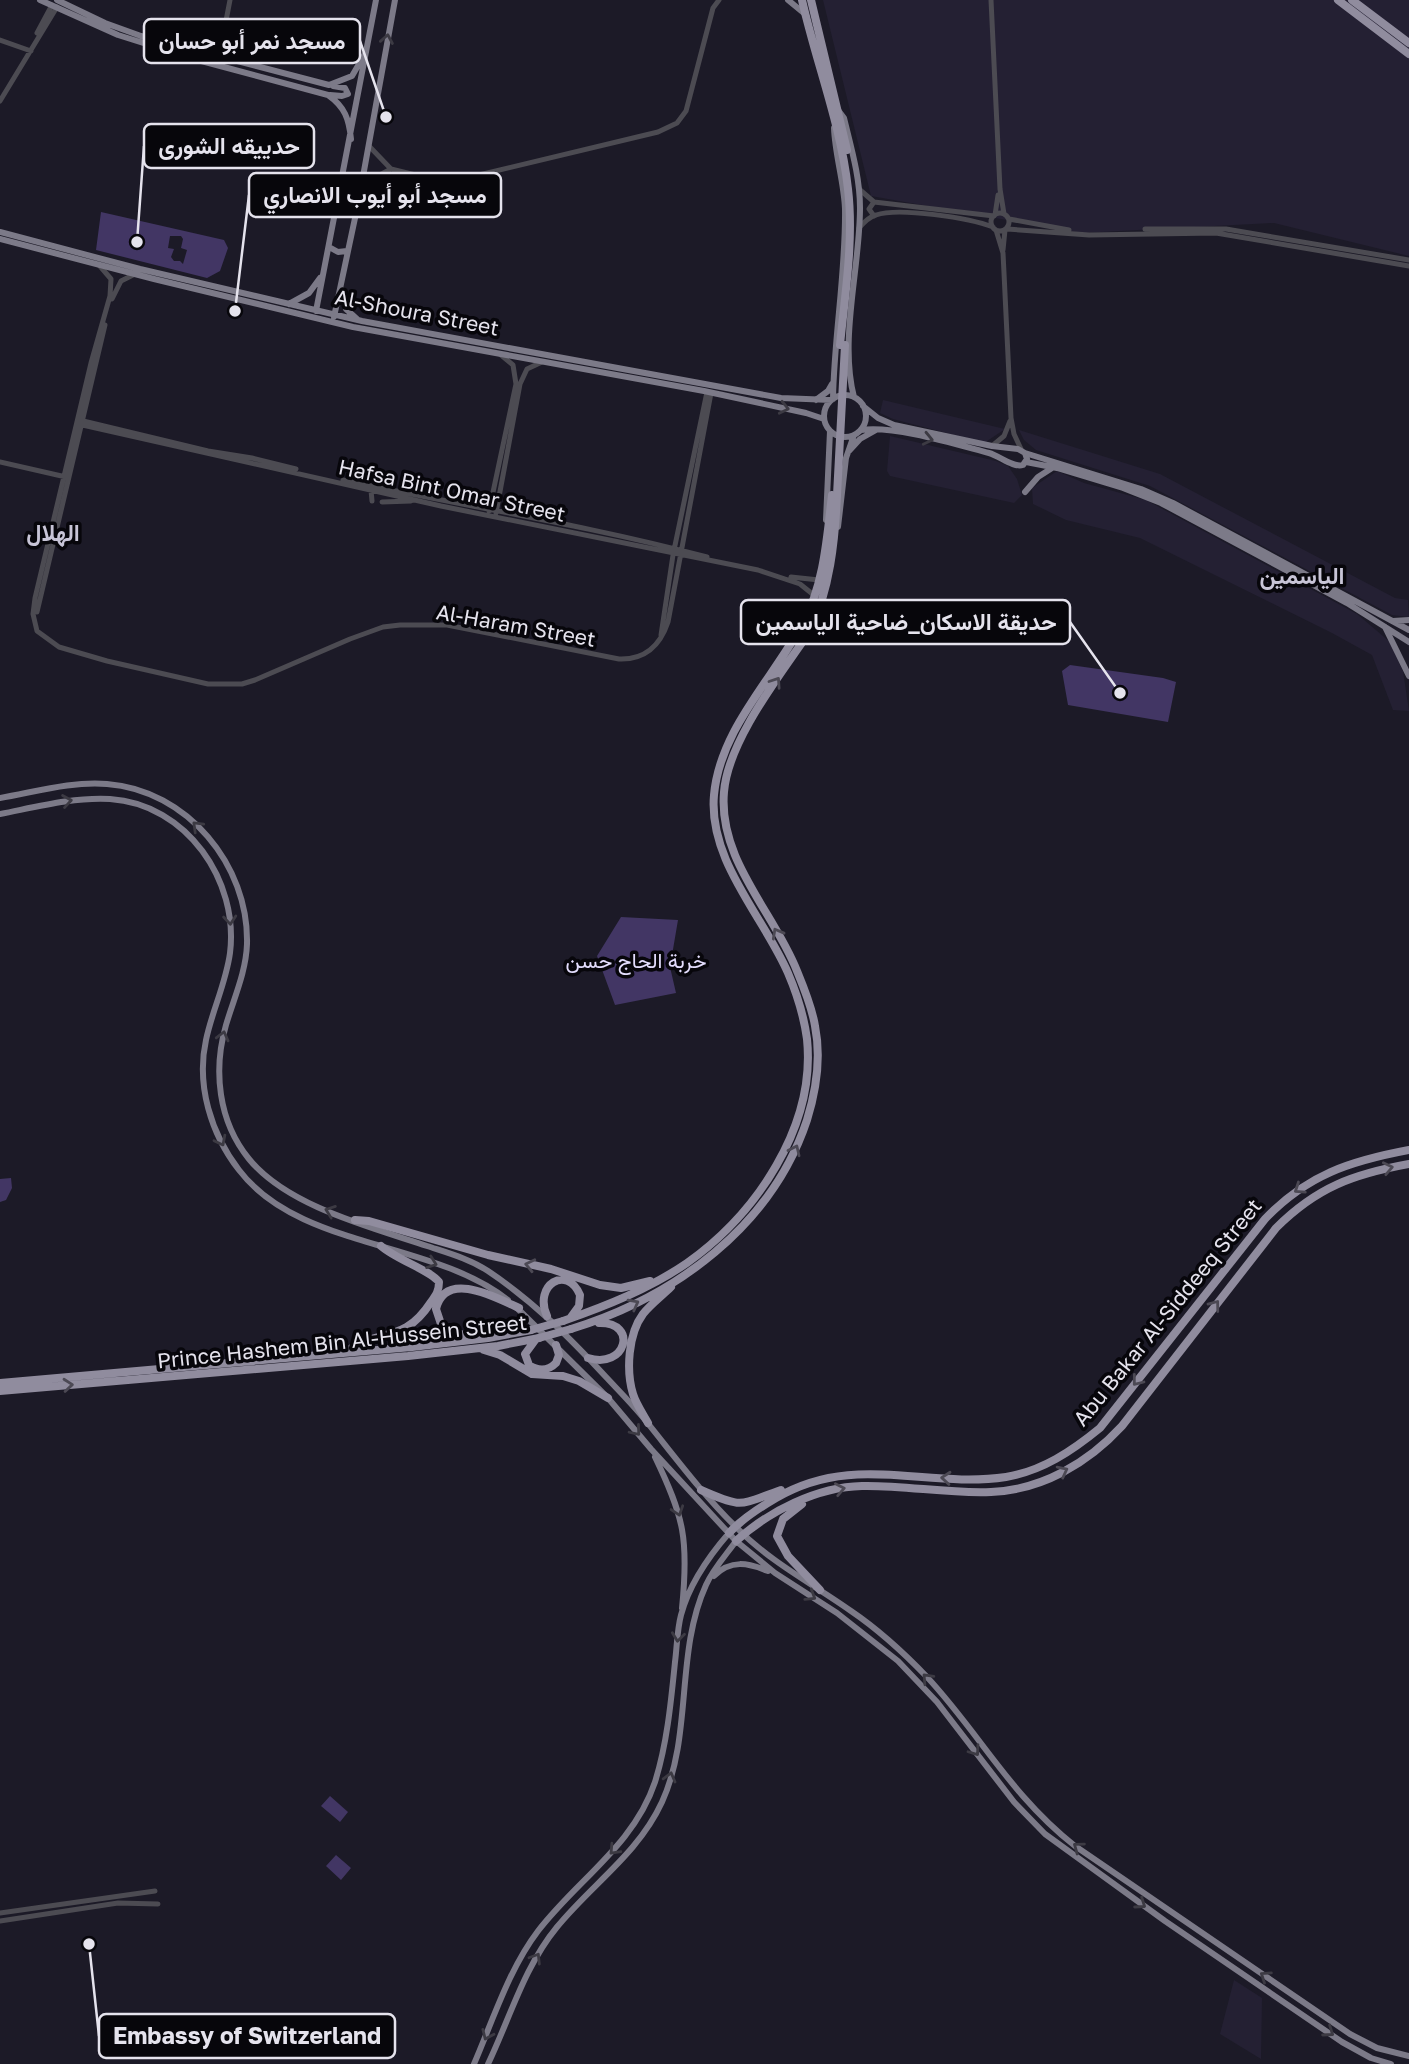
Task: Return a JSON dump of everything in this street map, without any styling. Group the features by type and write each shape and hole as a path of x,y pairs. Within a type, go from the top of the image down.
{"highway":[{"name":"Prince Hashem Bin Al-Hussein Street","path":"0,1391 477,1349 538,1338 592,1323 678,1280 722,1247 773,1189 800,1140 811,1106 816,1077 816,1028 796,968 732,847 725,822 724,791 730,766 754,715 817,617 823,597 831,538 848,268 849,201 841,148 802,0"},
{"name":"Prince Hashem Bin Al-Hussein Street","path":"811,0 852,176 853,249 842,345"},
{"path":"1338,0 1409,54"},
{"path":"1352,0 1409,43"},
{"name":"Prince Hashem Bin Al-Hussein Street","path":"0,1383 488,1338 531,1330 621,1300 667,1276 716,1240 765,1184 785,1149 797,1120 804,1086 807,1041 796,993 787,971 729,865 717,831 713,798 729,742 802,625 815,596 831,538"},
{"name":"Abu Bakar Al-Siddeeq Street","path":"732,1530 759,1508 794,1487 827,1477 860,1473 950,1479 993,1478 1024,1473 1050,1463 1100,1428 1281,1201 1315,1178 1345,1165 1409,1150"},
{"name":"Abu Bakar Al-Siddeeq Street","path":"740,1538 775,1513 811,1497 838,1489 862,1486 967,1492 1000,1491 1036,1483 1070,1468 1099,1448 1122,1426 1269,1236 1294,1210 1339,1182 1409,1164"},
{"path":"355,1220 369,1221 488,1255 551,1269 600,1285 621,1288 667,1276"},
{"path":"346,1351 359,1343 411,1326 421,1317 439,1289 439,1282 434,1276 395,1257 381,1246"},
{"path":"547,1316 542,1300 545,1290 550,1284 563,1280 573,1283 580,1295 577,1309 566,1320"},
{"path":"648,1423 633,1396 631,1386 630,1357 634,1334 643,1314 678,1280"},
{"path":"488,1338 453,1333 442,1327 436,1309 440,1299 453,1290 464,1289 483,1292 519,1308"},
{"path":"588,1358 601,1361 613,1357 621,1349 623,1342 621,1332 614,1324 592,1323"},
{"path":"538,1338 525,1354 529,1365 536,1368 547,1369 556,1363 559,1355 556,1345"},
{"path":"477,1349 500,1354 538,1376 571,1377 608,1398"},
{"path":"701,1490 740,1504 794,1487"},
{"path":"811,1497 783,1519 777,1536 788,1556 820,1590"}],"main road":[{"path":"40,0 55,4 105,23 348,92 342,96 328,95 194,59 118,35 55,4"},
{"path":"315,318 376,0"},
{"path":"333,318 358,204 394,0"},
{"path":"788,0 805,14"},
{"path":"329,85 352,76 366,52"},
{"path":"328,95 346,113 351,139"},
{"name":"Prince Hashem Bin Al-Hussein Street","path":"838,110 844,118 859,189 859,228 849,356 854,397"},
{"name":"Prince Hashem Bin Al-Hussein Street","path":"832,400 845,219 834,123"},
{"name":"Al-Shoura Street","path":"0,232 140,269 316,309 333,318 501,355 709,392 824,419"},
{"name":"Al-Shoura Street","path":"0,239 315,318 362,321 781,398 832,400"},
{"path":"329,247 338,252 347,251"},
{"path":"288,304 309,293 323,274"},
{"path":"341,282 346,309 362,321"},
{"path":"834,374 839,385 844,386 850,380"},
{"path":"806,413 814,408 812,400 828,391 833,382"},
{"path":"863,406 865,422 855,435 837,436 830,431 824,419 825,409 832,400 843,395 854,397 878,418 894,425 1023,451 1132,486 1235,535 1388,624 1409,642"},
{"path":"878,418 878,428"},
{"path":"861,430 878,428 992,454 1017,466 1026,462 1132,491 1161,503 1388,624 1409,630"},
{"path":"830,458 839,448 847,455 862,438 878,428"},
{"name":"Prince Hashem Bin Al-Hussein Street","path":"830,431 826,512 831,538"},
{"name":"Prince Hashem Bin Al-Hussein Street","path":"831,538 840,516 847,455 855,435"},
{"path":"1023,451 1026,462"},
{"path":"1025,492 1034,480 1053,468"},
{"path":"1388,624 1409,620"},
{"path":"1388,624 1409,676"},
{"path":"0,799 79,784 123,786 144,792 173,806 212,840 230,869 243,899 246,953 242,977 222,1039 219,1061 220,1093 229,1124 249,1158 274,1183 310,1203 476,1264 513,1289 547,1316 648,1423 732,1530"},
{"path":"0,814 75,800 119,800 166,817 193,839 220,880 230,914 230,954 204,1057 206,1098 213,1125 241,1173 270,1200 283,1208 321,1225 478,1281 519,1308 608,1398 651,1448 775,1573 837,1613 898,1661 936,1702 1014,1802 1058,1844 1165,1922 1342,2042 1361,2053 1391,2064"},
{"path":"651,1448 672,1494 685,1535 681,1614"},
{"name":"Abu Bakar Al-Siddeeq Street","path":"474,2064 514,1972 533,1938 564,1901 621,1843 650,1797 662,1755 681,1614 708,1559 732,1530"},
{"path":"740,1538 873,1628 927,1677 1017,1791 1058,1832 1350,2034 1377,2048 1409,2056"},
{"name":"Abu Bakar Al-Siddeeq Street","path":"489,2064 526,1974 549,1938 573,1909 629,1853 646,1831 663,1800 675,1756 692,1629 706,1585 740,1538"},
{"path":"706,1585 717,1572 734,1564 754,1566 775,1573"}],"street":[{"path":"219,57 230,0"},
{"path":"711,0 713,8"},
{"path":"369,146 391,169 436,180 458,180 623,142 672,127 686,111 713,8 719,0"},
{"path":"991,0 1000,189 1007,216 1003,253 1011,418 1014,434 1023,451"},
{"path":"0,99 55,4"},
{"path":"0,40 29,50"},
{"path":"358,204 372,179 391,169"},
{"path":"859,189 874,202 1007,216 1045,228 1084,232 1226,229 1409,260"},
{"path":"1000,189 994,216 1003,253"},
{"path":"874,202 869,209 874,216"},
{"path":"859,228 874,216 888,213 937,215 995,228 1088,235 1216,233 1409,266"},
{"name":"Al-Haram Street","path":"80,423 91,363 112,283 99,265"},
{"name":"Al-Haram Street","path":"135,274 121,281 112,296 67,477 38,603 37,619 40,635 58,647 208,684 223,685 255,680 350,639 383,627 400,625 447,625 619,659 641,657 661,638 709,392"},
{"path":"492,512 516,384 513,365 501,355"},
{"path":"492,512 520,384 527,369 542,362"},
{"path":"992,446 1003,436 1011,418"},
{"name":"Hafsa Bint Omar Street","path":"80,423 414,500 492,512"},
{"name":"Hafsa Bint Omar Street","path":"80,423 252,458 677,553 800,579 819,580"},
{"path":"0,462 67,477"},
{"path":"371,490 372,501"},
{"path":"382,502 414,500"},
{"name":"Hafsa Bint Omar Street","path":"677,553 758,570 800,584 815,596"},
{"path":"0,1913 155,1891"},
{"path":"0,1921 133,1902 159,1904"}],"shaded area":[{"path":"823,0 1409,0 1409,256 1274,223 1081,233 871,196"},
{"path":"883,400 1005,429 984,443 893,419 880,413"},
{"path":"1019,430 1160,474 1395,598 1408,600 1409,617 1392,615 1150,486 1036,450 1024,440"},
{"path":"890,436 1008,466 1017,479 1022,495 1014,503 890,476 887,471"},
{"path":"1057,471 1084,483 1146,500 1357,614 1390,642 1403,671 1409,711 1393,710 1372,655 1140,538 1066,520 1033,504 1032,488"},
{"path":"1234,1980 1262,1998 1261,2059 1220,2034"}],"green space":[{"path":"101,212 224,240 228,248 220,271 207,278 96,250","holes":["170,236 181,236 181,248 187,250 183,264 174,261 171,257 174,249 168,248"]},
{"path":"1070,665 1176,682 1168,722 1068,705 1062,671"},
{"name":"خربة الحاج حسن","path":"621,917 678,920 670,967 676,993 615,1005 597,956"},
{"path":"11,1178 12,1188 6,1200 0,1202 0,1179"},
{"path":"330,1796 348,1812 340,1822 321,1806"},
{"path":"336,1855 351,1868 341,1880 326,1866"}],"place":[{"name":"مسجد نمر أبو حسان","path":"386,117"},
{"name":"حدييقه الشورى","path":"137,242"},
{"name":"مسجد أبو أيوب الانصاري","path":"235,311"},
{"name":"حديقة الاسكان_ضاحية الياسمين","path":"1120,693"},
{"name":"Embassy of Switzerland","path":"89,1944"}],"district":[{"name":"الهلال","path":"53,532"},
{"name":"الياسمين","path":"1302,575"}]}
